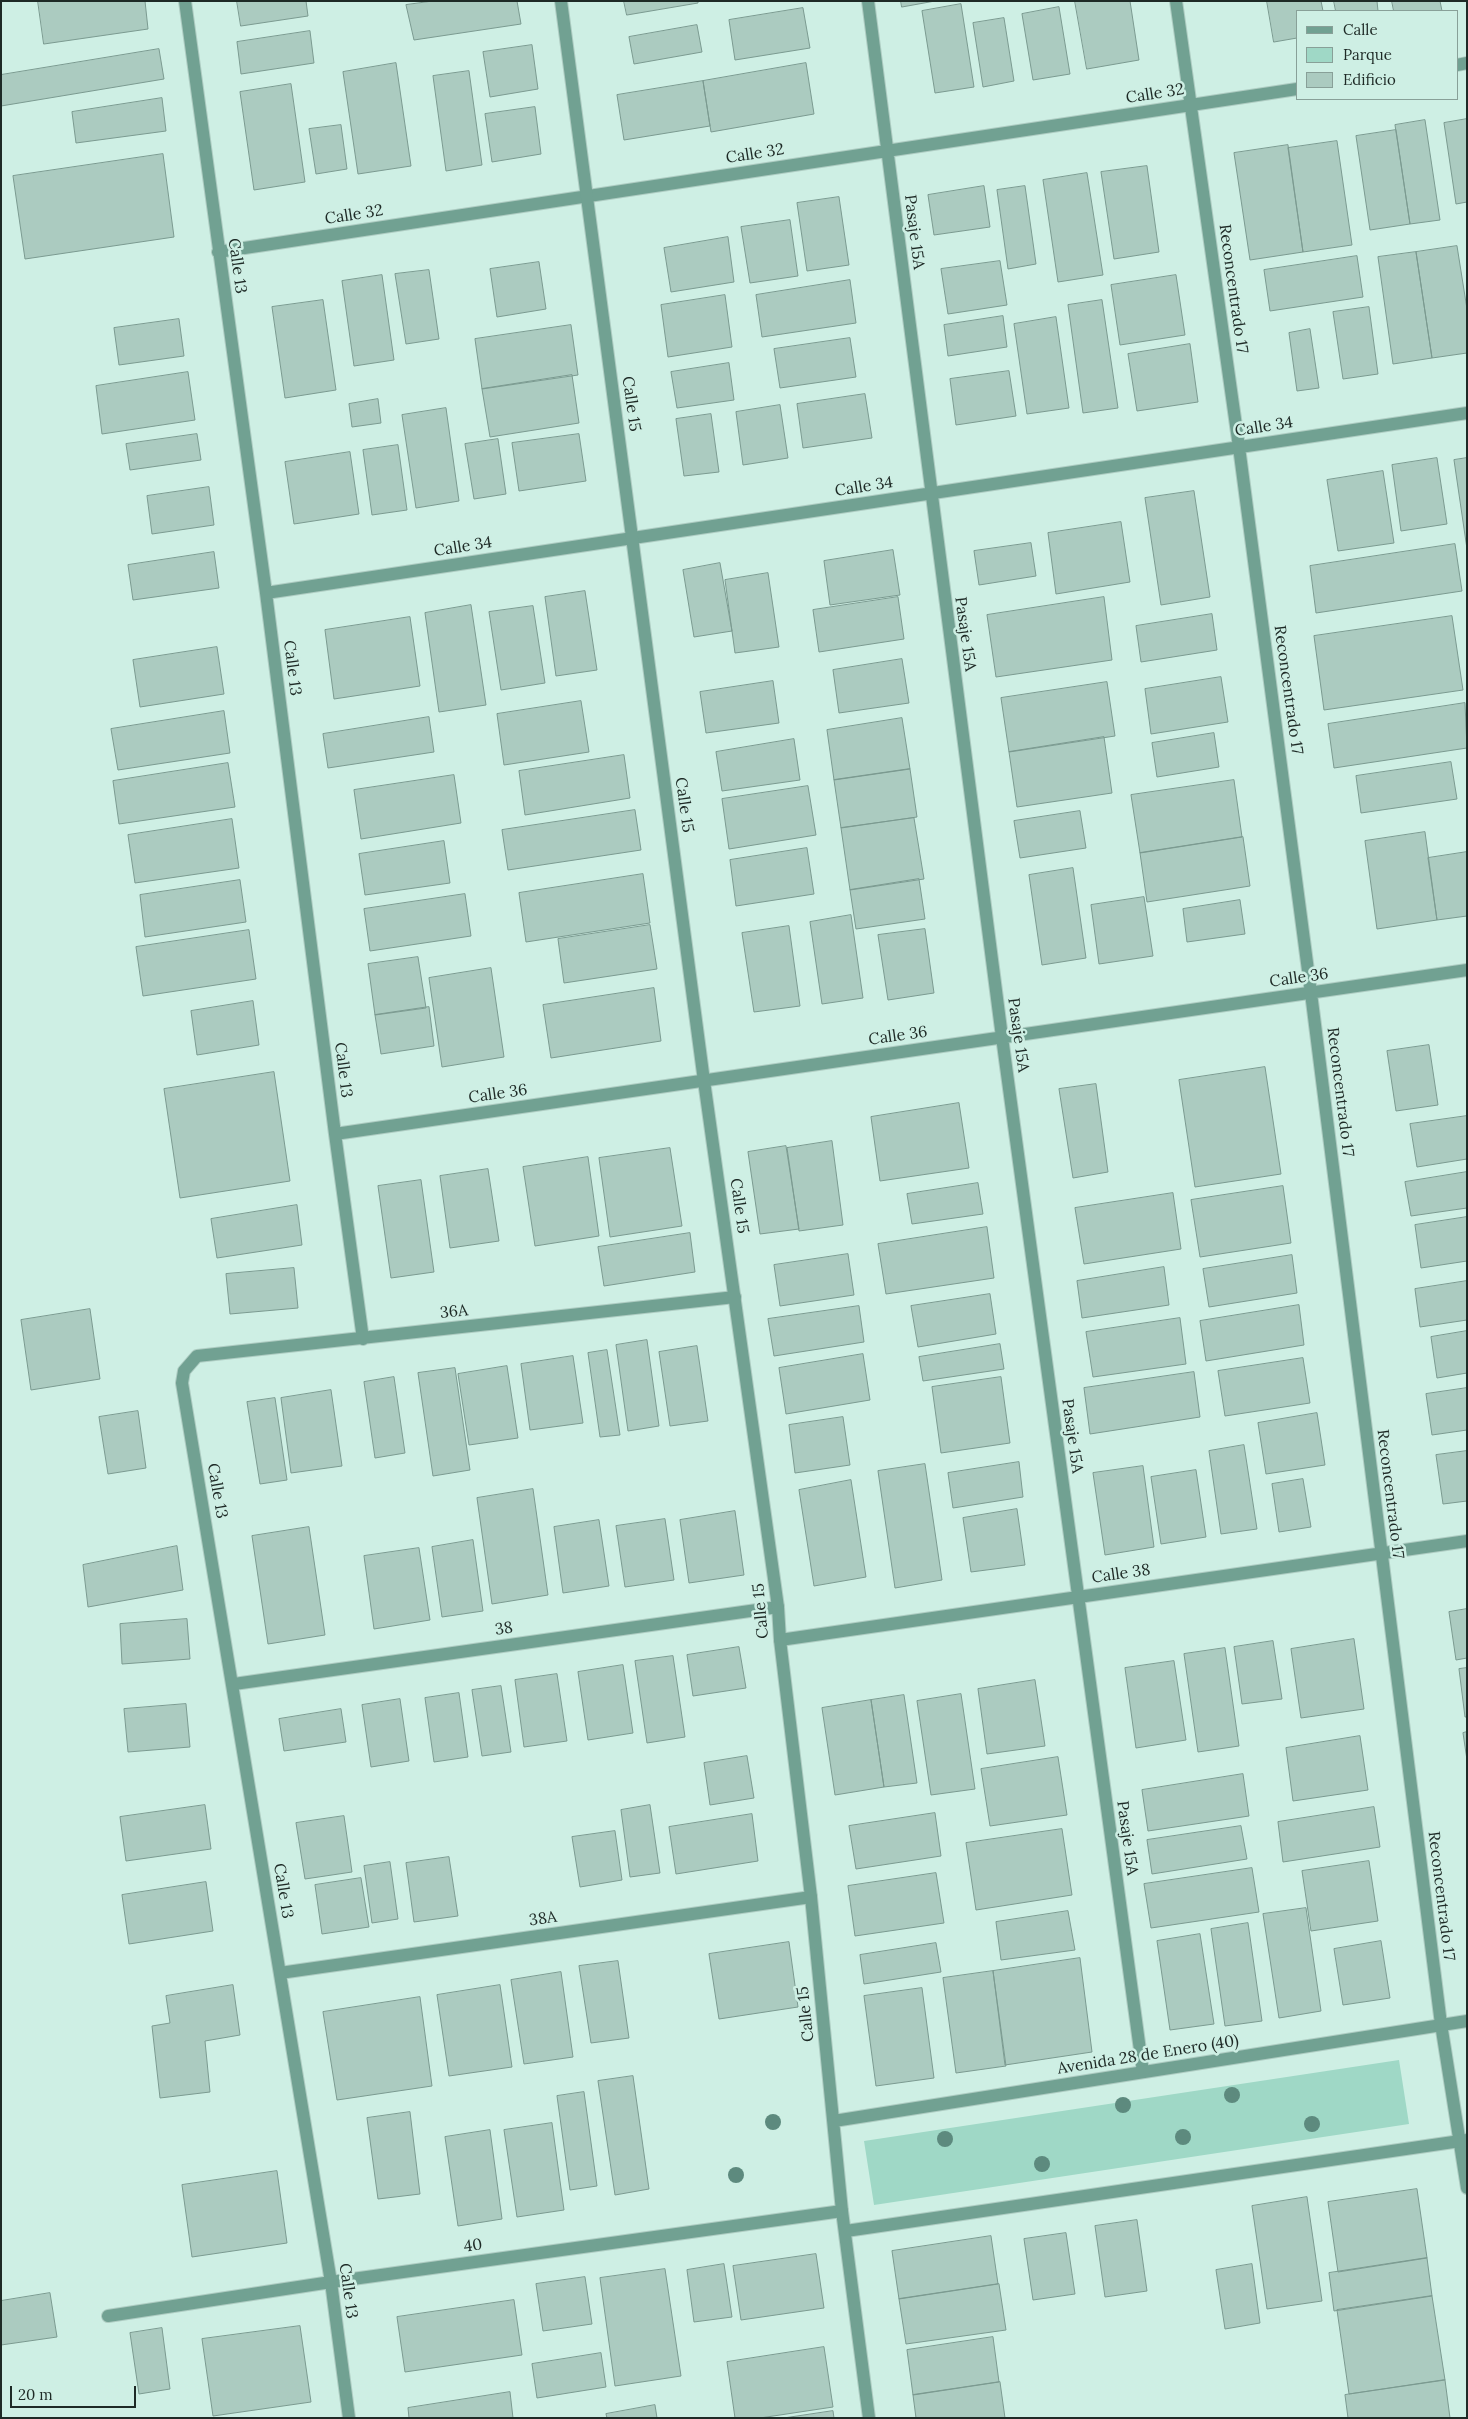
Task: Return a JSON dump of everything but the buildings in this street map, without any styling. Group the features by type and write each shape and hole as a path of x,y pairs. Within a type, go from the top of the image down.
{"street":[{"name":"Calle 13","path":"185,1 266,593 335,1134 364,1339"},
{"name":"Calle 15","path":"561,1 704,1081 778,1607 780,1640 811,1898 842,2211 870,2418"},
{"name":"Pasaje 15A","path":"868,1 930,493 1142,2072"},
{"name":"Reconcentrado 17","path":"1176,1 1239,447 1311,993 1441,2024 1463,2140 1467,2188"},
{"name":"Calle 32","path":"218,252 1296,89"},
{"name":"Calle 34","path":"266,593 1467,413"},
{"name":"Calle 36","path":"335,1134 1467,970"},
{"name":"36A","path":"184,1370 197,1356 735,1297"},
{"name":"Calle 13","path":"184,1370 182,1383 234,1684 331,2282 349,2418"},
{"name":"Calle 38","path":"780,1640 1467,1541"},
{"name":"38","path":"234,1684 778,1607"},
{"name":"38A","path":"280,1973 811,1898"},
{"name":"Avenida 28 de Enero (40)","path":"834,2121 1467,2021"},
{"path":"846,2231 1463,2140"},
{"name":"40","path":"108,2316 331,2282 842,2211"}],"green space":[{"path":"1399,2060 1409,2124 874,2205 864,2141"}]}
